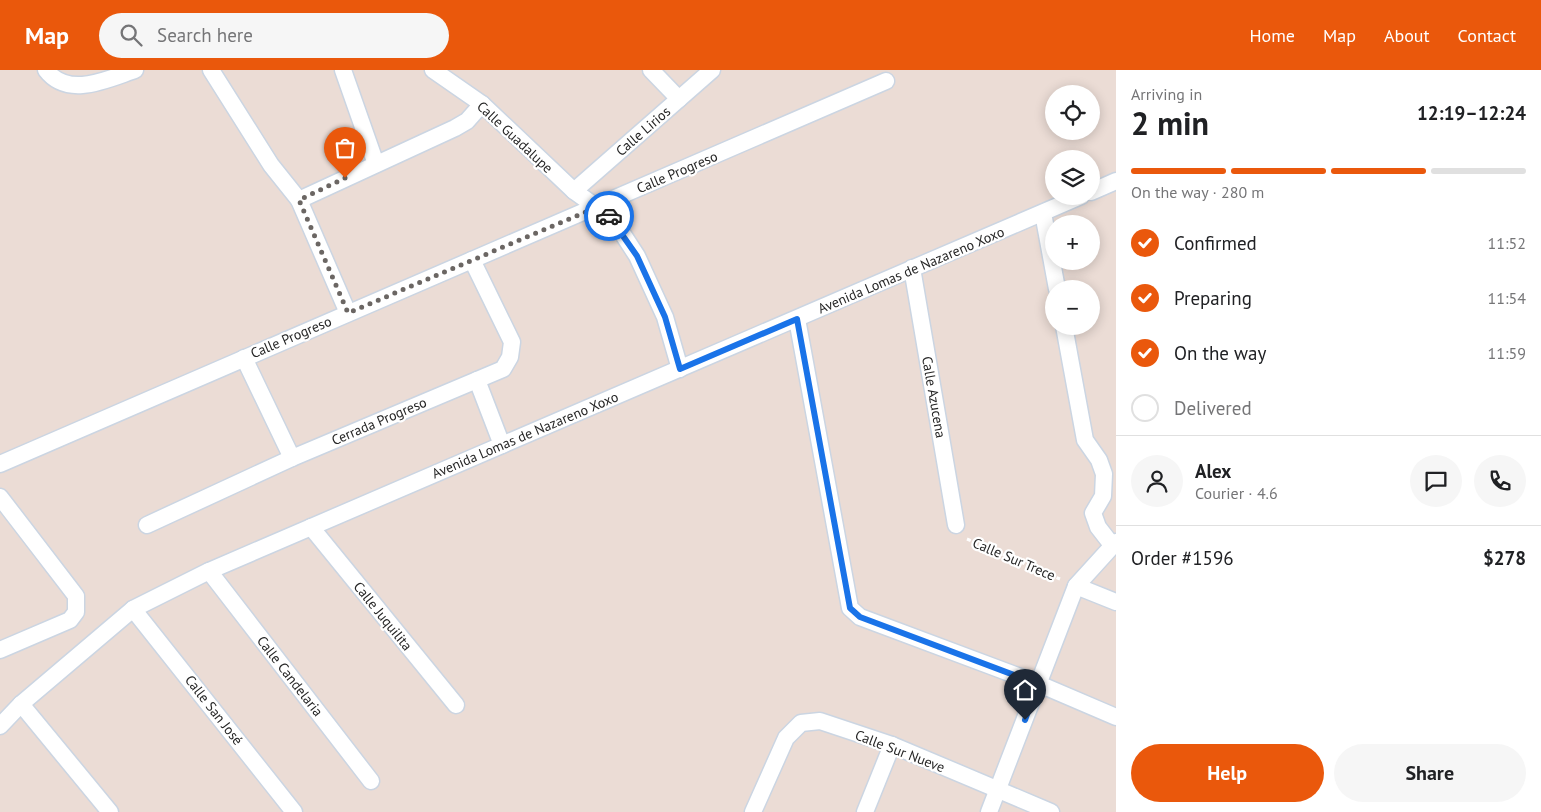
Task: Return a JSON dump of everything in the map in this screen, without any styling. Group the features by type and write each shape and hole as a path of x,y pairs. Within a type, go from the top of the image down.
{"street":[{"path":"46,70 63,83 88,86 135,70"},
{"path":"211,70 271,165 299,200 348,313"},
{"path":"343,70 376,164"},
{"name":"Calle Guadalupe","path":"433,70 482,104 574,191 595,208 612,218 637,256 665,317 680,369"},
{"path":"651,70 679,99"},
{"name":"Calle Lirios","path":"574,191 712,70"},
{"name":"Calle Progreso","path":"0,464 595,208 886,74"},
{"path":"299,200 455,128 467,121 482,104"},
{"path":"1100,188 1116,181"},
{"name":"Avenida Lomas de Nazareno Xoxo","path":"0,726 21,704 133,609 209,571 1061,205"},
{"path":"1043,213 1055,280"},
{"name":"Cerrada Progreso","path":"147,525 292,458 503,369 510,357 512,342 472,260"},
{"name":"Calle Azucena","path":"912,268 956,525"},
{"path":"797,319 850,608 860,617 1038,684 1116,717"},
{"path":"989,812 1076,586 1114,544 1098,527 1093,514 1103,496 1104,474 1099,460 1085,440 1066,335"},
{"path":"244,358 292,458"},
{"path":"478,380 502,445"},
{"path":"0,497 76,596 76,612 70,620 0,650"},
{"name":"Calle Juquilita","path":"311,527 456,705"},
{"name":"Calle Candelaria","path":"209,571 371,781"},
{"path":"1076,586 1116,602"},
{"name":"Calle San José","path":"133,609 294,812"},
{"path":"21,704 110,812"},
{"name":"Calle Sur Nueve","path":"753,812 786,738 801,723 820,721 892,745 1051,812"},
{"path":"865,812 892,745"}],"path":[{"name":"Calle Sur Trece","path":"956,525 964,538 1076,586"}],"way so far":[{"path":"345,178 299,200 348,313 595,208 609,216"}],"route":[{"path":"609,216 637,256 665,317 680,369 797,319 850,608 860,617 1038,684 1025,720"}]}
